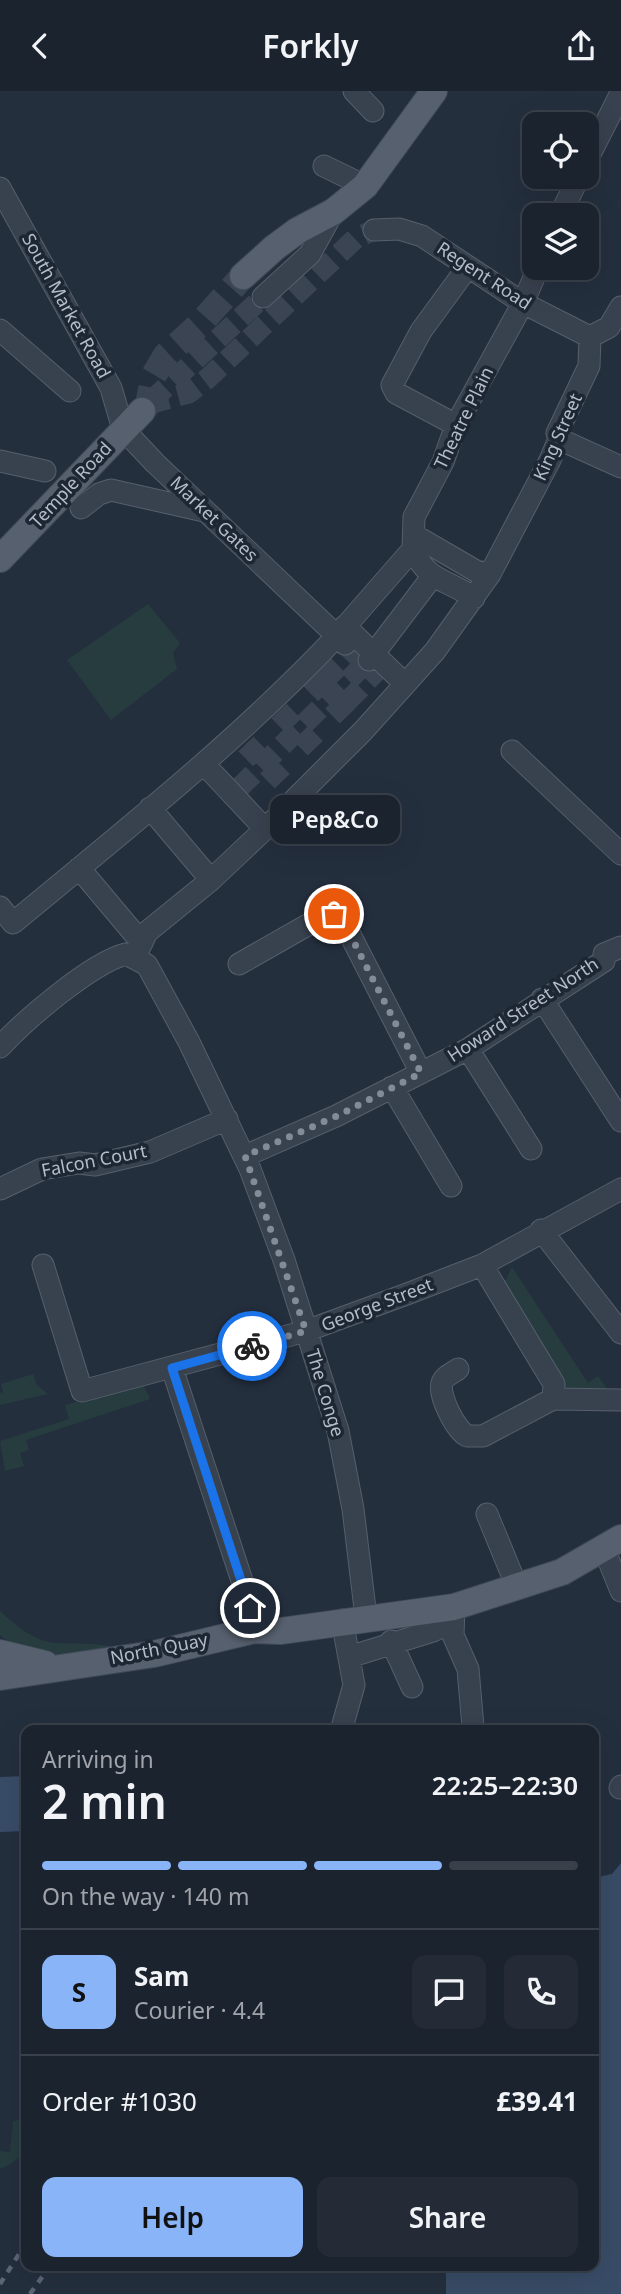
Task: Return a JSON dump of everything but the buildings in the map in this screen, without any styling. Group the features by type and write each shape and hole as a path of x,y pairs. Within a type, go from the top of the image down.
{"main road":[{"path":"243,276 297,231 333,212 365,186 434,91"},
{"name":"Temple Road","path":"0,559 133,420"},
{"name":"North Quay","path":"0,1677 64,1665 154,1654 254,1630 281,1631 453,1607 562,1572 612,1544"},
{"name":"North Quay","path":"0,1653 33,1663 64,1665"}],"street":[{"path":"354,91 373,111"},
{"path":"599,136 621,93"},
{"path":"324,166 365,186"},
{"name":"South Market Road","path":"0,188 111,388 133,420"},
{"path":"263,297 310,254 333,212"},
{"name":"Regent Road","path":"374,230 399,229 422,236 523,303 590,337"},
{"path":"453,431 396,393 392,385 421,331 467,268"},
{"name":"Theatre Plain","path":"414,542 414,517 443,462 453,431 533,280"},
{"path":"590,337 609,327 621,307"},
{"path":"0,330 58,371 70,391"},
{"name":"King Street","path":"138,950 147,932 211,880 265,829 290,790 395,686 435,651 490,574 559,439 557,433 589,366 590,337"},
{"name":"Market Gates","path":"133,420 206,512 306,609 371,657 395,686"},
{"path":"559,439 621,467"},
{"path":"0,461 45,471"},
{"path":"81,508 99,494 111,490 206,512"},
{"path":"414,542 476,571 490,574"},
{"path":"414,542 421,567 432,577 458,587 474,598"},
{"path":"3,911 13,923 204,764 241,739 313,669 343,635 414,542"},
{"path":"371,657 432,577"},
{"path":"512,751 621,854"},
{"path":"204,764 235,792 265,829"},
{"path":"150,808 211,880"},
{"name":"The Conge","path":"79,868 147,965 245,1156 338,1431 353,1509 354,1619 349,1657 354,1685 343,1725"},
{"path":"239,964 326,915 341,917 421,1073"},
{"name":"Howard Street North","path":"245,1156 337,1116 468,1049 604,961 604,954 621,947"},
{"path":"3,1043 99,966 138,950"},
{"path":"542,999 621,1121"},
{"path":"468,1049 531,1149"},
{"path":"392,1087 452,1186"},
{"name":"Falcon Court","path":"0,1189 42,1168 79,1163 95,1165 150,1152 227,1119"},
{"name":"George Street","path":"43,1265 82,1391 306,1331 482,1265 541,1230 621,1189"},
{"path":"541,1230 621,1333"},
{"path":"482,1265 554,1384 553,1399"},
{"path":"172,1368 248,1602 254,1630"},
{"path":"458,1369 443,1380 441,1387 454,1424 467,1436 483,1436 553,1399 621,1400"},
{"path":"487,1514 517,1587"},
{"path":"612,1544 621,1591"},
{"path":"349,1657 391,1641 433,1632 445,1625 453,1607"},
{"path":"453,1607 453,1635 468,1669 473,1725"},
{"path":"391,1641 412,1687"}],"green space":[{"path":"148,604 180,643 173,653 177,669 111,720 67,660"},
{"path":"512,1267 588,1383 598,1376 611,1394 565,1391 502,1287"},
{"path":"33,1374 37,1385 48,1394 0,1405 0,1393 3,1392 1,1384"},
{"path":"143,1384 150,1399 26,1440 29,1450 20,1453 24,1466 5,1471 0,1441 69,1419 65,1405"},
{"path":"0,1611 16,1625 41,1640 111,1646 85,1656 39,1653 0,1635"},
{"path":"21,2119 21,2155 0,2169 0,2151 10,2152 13,2122"}],"water":[{"path":"21,1776 21,1831 0,1832 0,1777"},
{"path":"621,1863 621,2294 446,2294 446,2271 599,2271 599,1877 612,1874"}],"tunnel":[{"path":"148,404 189,393 206,380 356,238 374,230"},
{"path":"142,411 148,404 154,375 166,355 199,325 243,276"},
{"path":"150,402 263,297"},
{"path":"345,644 384,682"},
{"path":"238,789 369,660"},
{"path":"324,666 362,704"},
{"path":"311,679 349,718"},
{"path":"279,711 317,750"},
{"path":"246,744 284,783"}],"railway":[{"path":"0,2284 21,2251"},
{"path":"30,2294 46,2271"}],"way so far":[{"path":"252,1346 306,1331 284,1260 245,1156 337,1116 421,1073 341,917 334,914"}],"place":[{"name":"Pep&Co","path":"334,914"}],"route":[{"path":"250,1608 172,1368 252,1346"}]}
